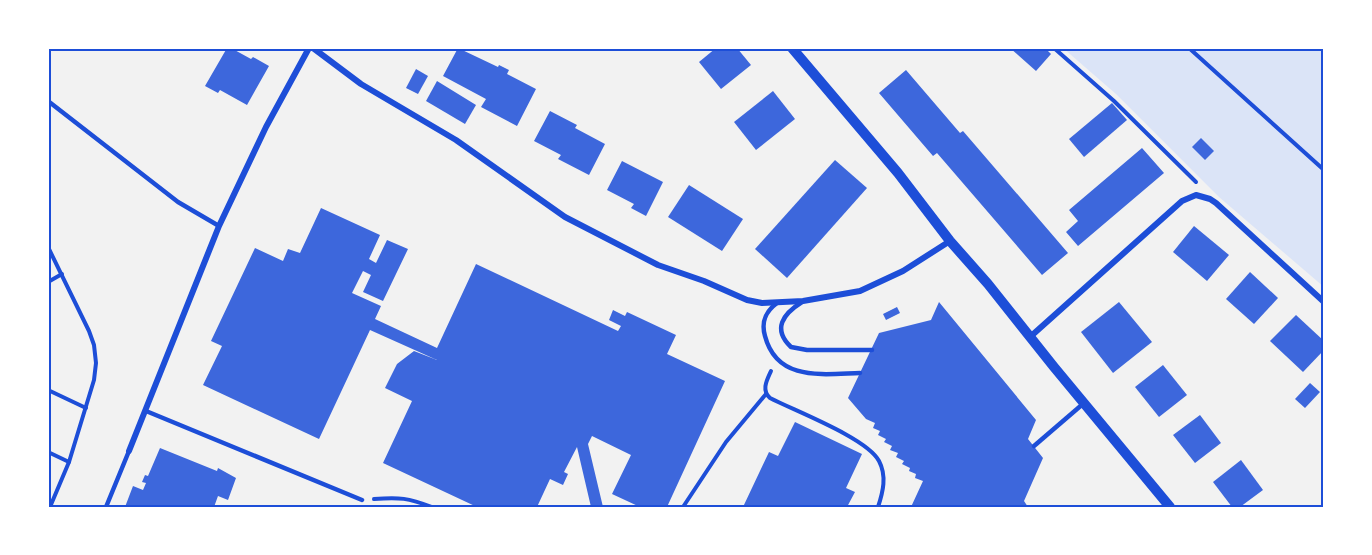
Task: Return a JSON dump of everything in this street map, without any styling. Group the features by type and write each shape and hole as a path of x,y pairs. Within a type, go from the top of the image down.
{"street":[{"path":"129,451 219,225 266,127 311,48 361,84 456,140 565,217 658,265 704,281 747,300 777,303 803,301 860,291 903,271 950,241"},
{"path":"792,48 898,173 950,241 988,284 1166,506"},
{"path":"1030,337 1182,201 1196,195 1216,203 1324,302"}],"lane":[{"path":"48,101 178,202 219,225"},
{"path":"803,301 787,314 781,325 782,336 791,347 807,350 872,350"},
{"path":"777,303 770,308 763,324 766,340 776,359 783,365 802,372 860,373"},
{"path":"1034,446 1084,403"},
{"path":"146,411 362,500"},
{"path":"106,507 129,451"}],"path":[{"path":"1054,48 1114,101 1194,179 1202,196"},
{"path":"1189,48 1324,170"},
{"path":"48,247 94,345 96,363 94,380 69,462 50,507"},
{"path":"48,282 62,274"},
{"path":"683,507 726,442 766,394 765,389 776,359"},
{"path":"48,390 86,408"},
{"path":"766,394 784,406 853,439 874,454 880,462 883,478 879,507"},
{"path":"48,452 69,462"},
{"path":"362,500 398,497 432,507"}],"shaded area":[{"path":"1063,48 1324,48 1324,287 1219,197 1116,94"}],"building":[{"path":"227,48 251,59 253,57 269,66 247,105 220,90 218,93 205,86"},
{"path":"458,48 509,70 507,74 536,89 517,126 481,107 486,99 443,76"},
{"path":"716,48 737,48 751,65 721,89 699,62"},
{"path":"1010,48 1045,48 1051,54 1036,71"},
{"path":"416,69 428,76 418,94 406,88"},
{"path":"906,70 960,133 963,131 1068,253 1042,275 937,153 933,156 879,93"},
{"path":"437,81 476,105 465,124 426,101"},
{"path":"773,91 795,119 756,150 734,122"},
{"path":"1112,103 1127,120 1084,157 1069,139"},
{"path":"550,111 577,125 575,128 605,144 589,175 558,159 561,155 534,141"},
{"path":"1201,138 1214,151 1205,160 1192,147"},
{"path":"1142,148 1164,173 1078,246 1066,232 1078,221 1069,210"},
{"path":"835,160 867,188 787,278 755,249"},
{"path":"622,161 663,182 646,216 631,208 634,204 607,190"},
{"path":"689,185 743,219 722,251 668,217"},
{"path":"321,208 380,235 369,259 376,263 387,240 408,249 383,301 363,292 371,275 363,271 352,293 381,306 375,319 437,348 476,264 618,331 621,326 609,320 613,310 625,316 627,312 676,335 667,354 725,381 667,507 640,507 612,494 631,455 592,436 588,444 603,507 591,507 577,447 564,472 568,474 563,485 550,479 537,507 477,507 383,463 412,401 385,388 397,364 414,351 437,360 370,330 319,439 203,385 222,346 211,341 255,248 283,261 288,249 300,253"},
{"path":"1194,226 1229,255 1207,281 1173,252"},
{"path":"1250,272 1278,298 1254,324 1226,299"},
{"path":"939,302 1036,420 1028,439 1043,458 1024,501 1028,507 911,507 923,481 915,478 916,474 902,464 904,461 896,457 898,453 890,450 892,446 878,435 880,431 873,428 875,423 866,419 848,398 879,333 931,320"},
{"path":"1119,302 1152,342 1113,373 1081,332"},
{"path":"897,307 900,313 886,320 883,314"},
{"path":"1296,315 1324,341 1324,350 1303,372 1270,341"},
{"path":"1163,365 1187,395 1159,417 1135,387"},
{"path":"1310,383 1320,392 1305,408 1295,399"},
{"path":"1200,415 1221,443 1195,463 1173,435"},
{"path":"795,422 862,454 846,488 855,492 847,507 743,507 769,452 778,456"},
{"path":"160,448 217,471 218,468 236,478 228,500 218,496 214,507 125,507 133,486 143,490 146,483 142,482 145,475 148,476"},
{"path":"1241,460 1263,490 1240,507 1232,507 1213,482"}]}
